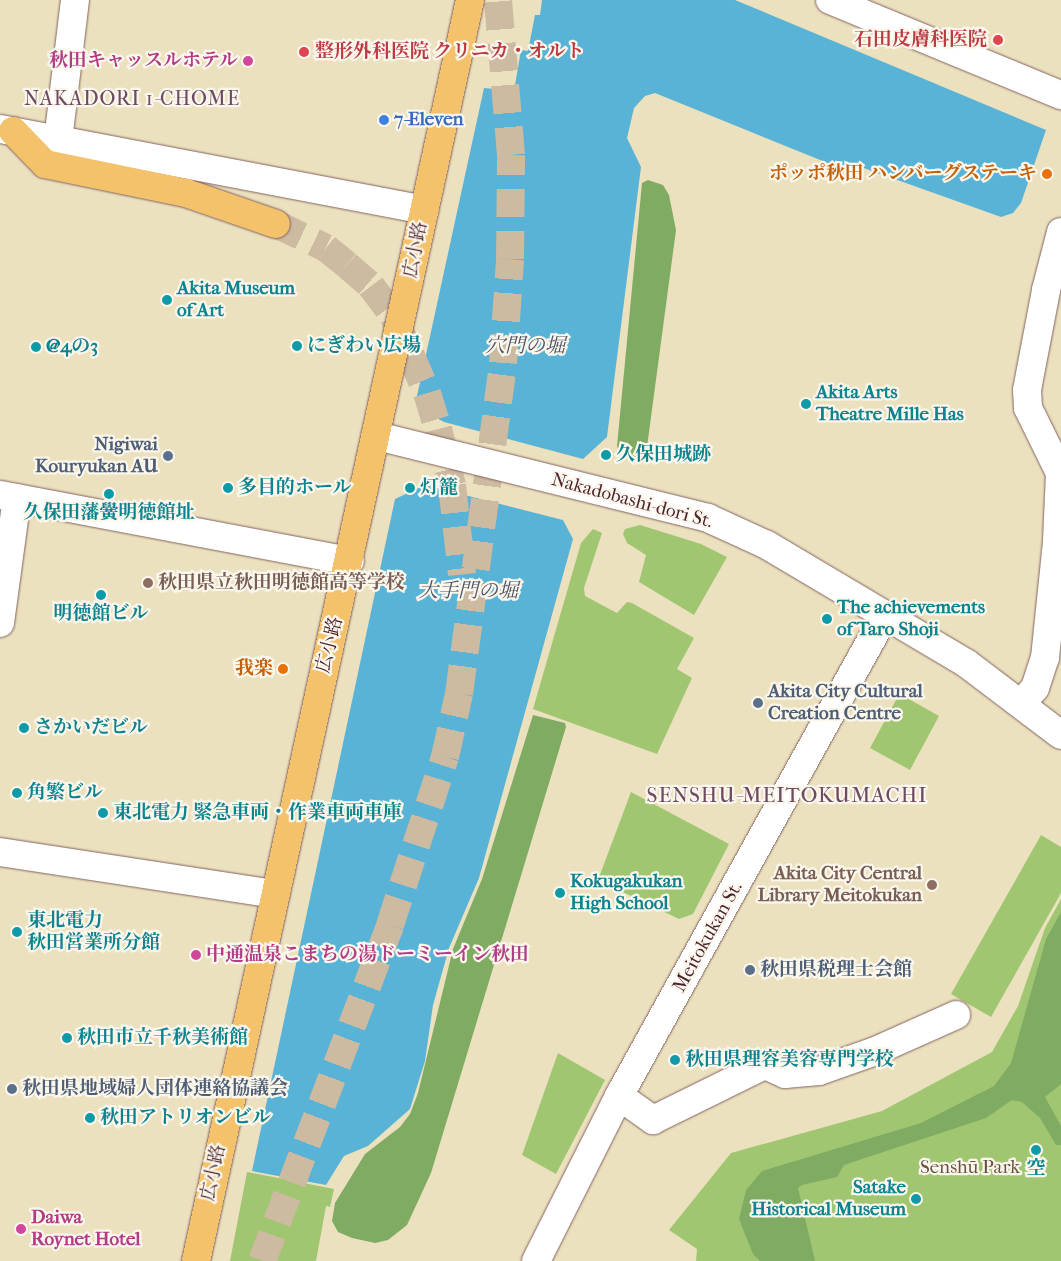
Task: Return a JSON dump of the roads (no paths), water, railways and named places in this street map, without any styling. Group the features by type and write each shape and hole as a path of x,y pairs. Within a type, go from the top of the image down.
{"main road":[{"name":"広小路","path":"196,1261 274,894 350,561 470,0"},
{"path":"6,130 45,164 186,193 276,224"}],"street":[{"path":"55,166 75,0"},
{"path":"830,0 1061,95"},
{"path":"6,130 424,210"},
{"path":"1021,704 1035,688 1045,658 1057,541 1060,473 1028,408 1027,390 1046,290 1061,232"},
{"name":"Nakadobashi-dori St.","path":"377,436 708,518 767,545 966,663 1061,735"},
{"path":"0,623 9,497 350,561"},
{"name":"Meitokukan St.","path":"536,1261 619,1096 885,615"},
{"path":"0,852 274,894"},
{"path":"619,1096 653,1120 765,1065 785,1074 819,1070 873,1052 956,1015"}],"water":[{"name":"穴門の堀","path":"542,0 735,0 1046,130 1021,203 1013,213 1001,217 861,167 830,164 655,93 645,96 634,108 627,138 641,167 607,437 583,459 444,422 430,414 417,396 484,88 514,91 521,50 528,51 535,15 540,15"},
{"name":"大手門の堀","path":"425,485 563,520 573,539 479,878 449,948 433,1005 425,1061 410,1109 368,1146 344,1156 326,1185 252,1171 395,499"}],"tunnel":[{"path":"262,1261 390,925 445,757 459,694 503,363 510,259 511,155 498,0"},
{"path":"276,224 326,248 371,286 394,317 427,393 438,429 452,485 462,574"}],"place":[{"name":"石田皮膚科医院","path":"998,40"},
{"name":"整形外科医院 クリニカ・オルト","path":"304,52"},
{"name":"秋田キャッスルホテル","path":"248,61"},
{"name":"7-Eleven","path":"384,120"},
{"name":"ポッポ秋田 ハンバーグステーキ","path":"1047,174"},
{"name":"Akita Museum of Art","path":"167,300"},
{"name":"にぎわい広場","path":"297,346"},
{"name":"@4の3","path":"36,347"},
{"name":"Akita Arts Theatre Mille Has","path":"806,404"},
{"name":"久保田城跡","path":"606,455"},
{"name":"Nigiwai Kouryukan AU","path":"168,456"},
{"name":"多目的ホール","path":"228,488"},
{"name":"灯籠","path":"410,488"},
{"name":"久保田藩黌明徳館址","path":"109,494"},
{"name":"秋田県立秋田明徳館高等学校","path":"148,583"},
{"name":"明徳館ビル","path":"101,595"},
{"name":"The achievements of Taro Shoji","path":"827,619"},
{"name":"我楽","path":"283,669"},
{"name":"Akita City Cultural Creation Centre","path":"758,703"},
{"name":"さかいだビル","path":"24,728"},
{"name":"角繁ビル","path":"17,793"},
{"name":"東北電力 緊急車両・作業車両車庫","path":"103,813"},
{"name":"Akita City Central Library Meitokukan","path":"932,885"},
{"name":"Kokugakukan High School","path":"560,893"},
{"name":"東北電力 秋田営業所分館","path":"17,932"},
{"name":"中通温泉こまちの湯ドーミーイン秋田","path":"196,955"},
{"name":"秋田県税理士会館","path":"750,970"},
{"name":"秋田市立千秋美術館","path":"67,1038"},
{"name":"秋田県理容美容専門学校","path":"675,1060"},
{"name":"秋田県地域婦人団体連絡協議会","path":"12,1089"},
{"name":"秋田アトリオンビル","path":"90,1118"},
{"name":"空","path":"1036,1150"},
{"name":"Satake Historical Museum","path":"916,1199"},
{"name":"Daiwa Roynet Hotel","path":"21,1229"}],"district":[{"name":"NAKADORI 1-CHOME","path":"132,98"},
{"name":"SENSHU-MEITOKUMACHI","path":"787,795"}],"park label":[{"name":"Senshū Park","path":"970,1168"}]}
